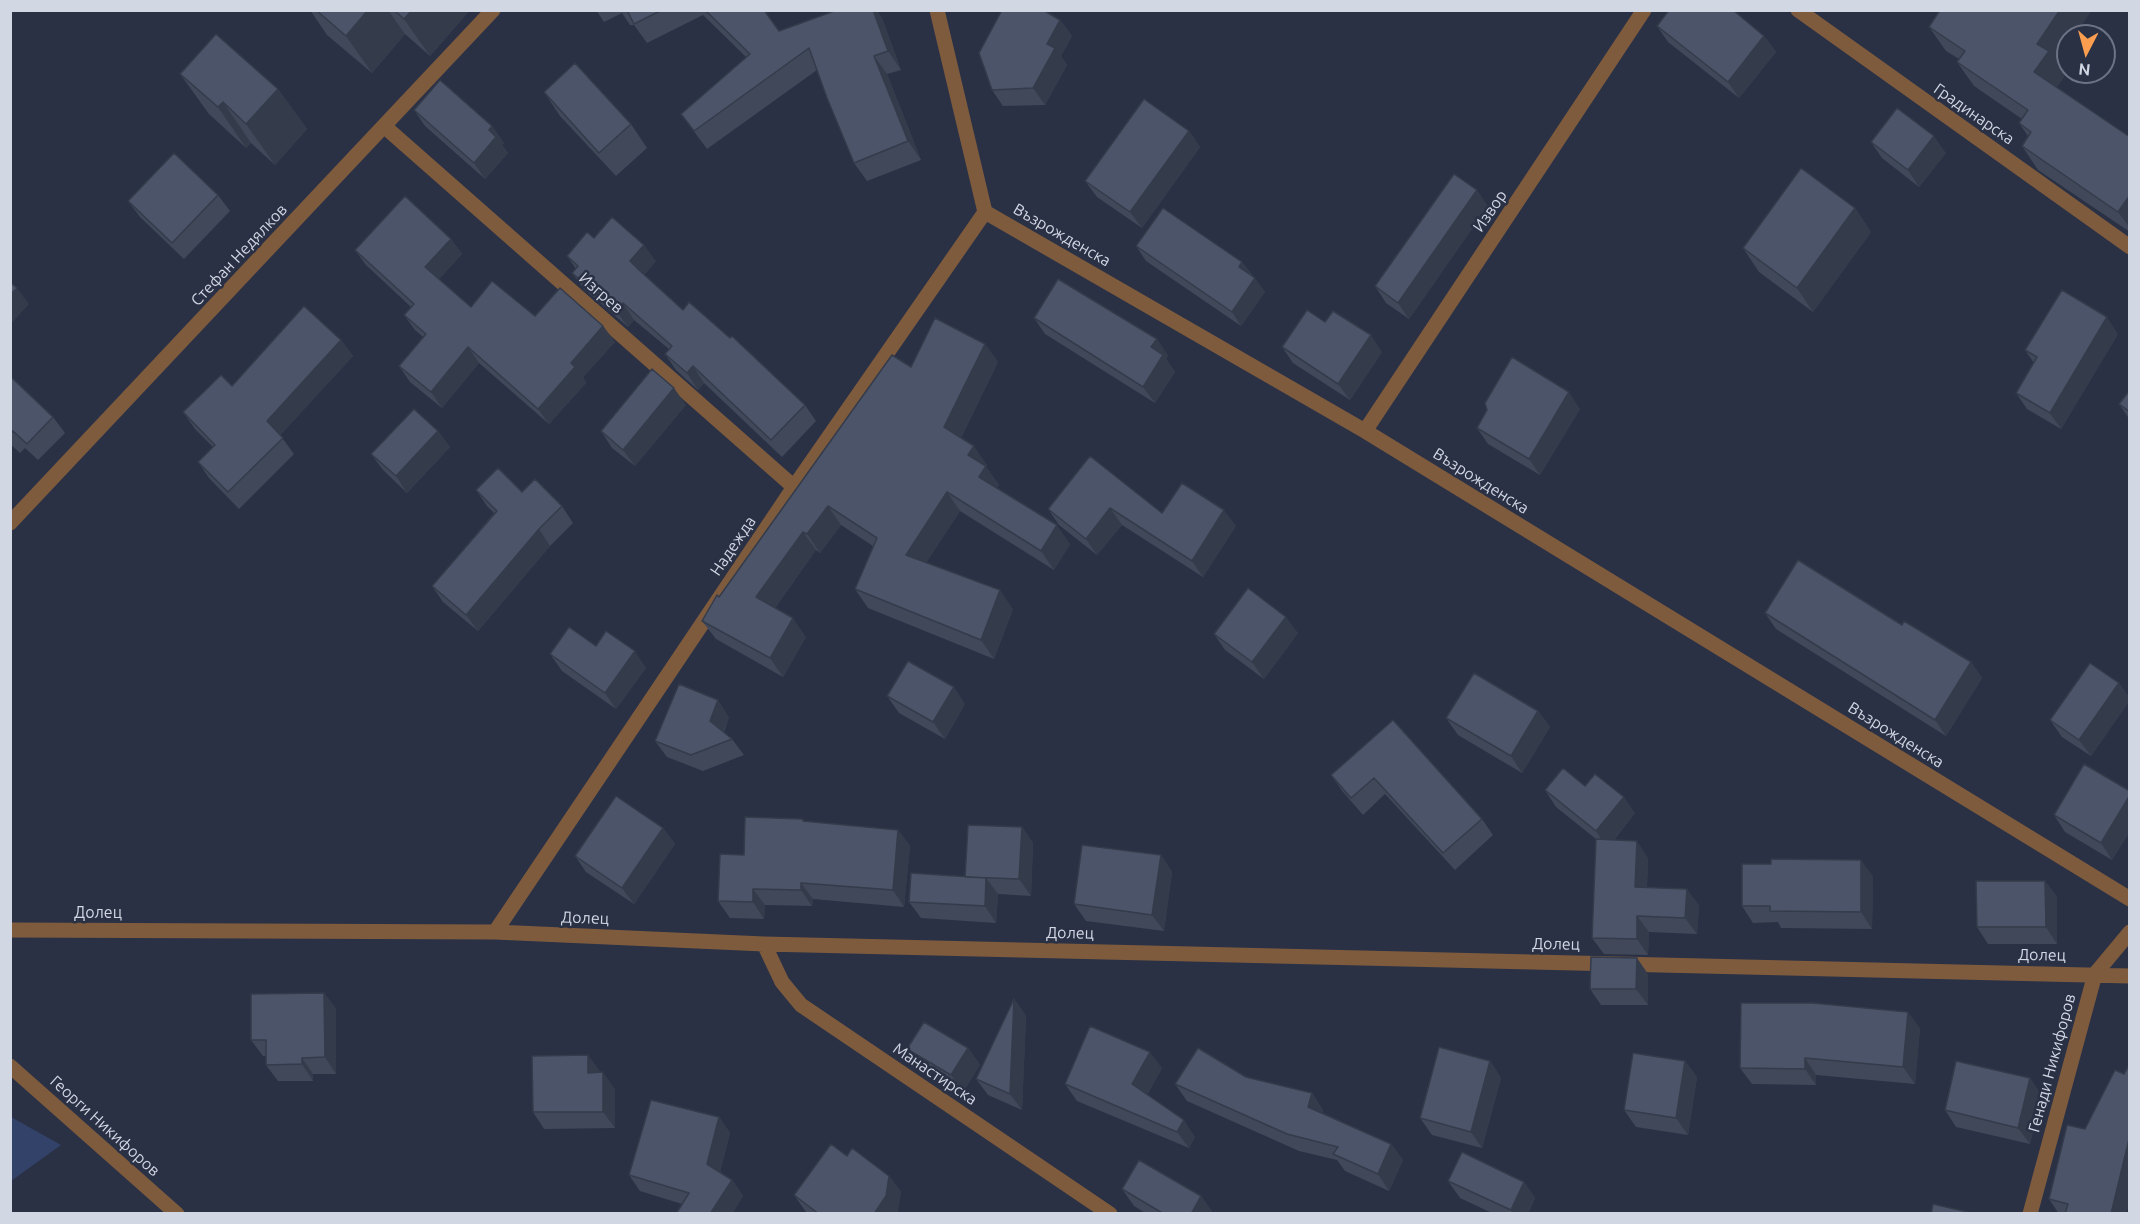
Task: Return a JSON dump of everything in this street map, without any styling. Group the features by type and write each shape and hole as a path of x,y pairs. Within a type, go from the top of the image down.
{"street":[{"name":"Стефан Недялков","path":"10,523 492,10"},
{"path":"938,10 985,212"},
{"name":"Извор","path":"1365,431 1644,10"},
{"name":"Градинарска","path":"1798,10 2130,247"},
{"name":"Изгрев","path":"384,126 794,487"},
{"name":"Възрожденска","path":"985,212 1365,431 2130,899"},
{"name":"Надежда","path":"495,932 794,487 985,212"},
{"name":"Долец","path":"10,930 495,932 764,944 2130,976"},
{"name":"Генади Никифоров","path":"2030,1214 2095,974 2130,932"},
{"name":"Манастирска","path":"764,944 782,982 801,1005 1110,1214"},
{"name":"Георги Никифоров","path":"10,1066 177,1214"}],"shaded area":[{"path":"11,1117 61,1145 11,1181"}],"building":[{"path":"316,10 368,10 346,36"},
{"path":"394,10 412,10 404,19"},
{"path":"627,10 662,10 634,24"},
{"path":"705,10 764,10 779,31 837,10 873,10 888,51 874,56 908,141 854,163 809,48 694,131 681,114 750,54"},
{"path":"1002,10 1043,10 1060,20 1047,44 1055,48 1033,88 992,90 979,53"},
{"path":"1669,10 1733,10 1764,36 1728,82 1657,26"},
{"path":"1940,10 2060,10 2037,44 2049,51 2034,72 2130,137 2130,195 2118,212 2022,146 2031,132 2019,123 2028,110 1957,62 1965,51 1929,27"},
{"path":"216,34 278,89 246,124 223,102 218,107 180,74"},
{"path":"575,63 631,124 599,153 544,92"},
{"path":"440,80 492,126 489,130 496,137 474,163 414,110"},
{"path":"1144,99 1189,131 1130,212 1085,181"},
{"path":"1897,108 1934,136 1908,170 1871,142"},
{"path":"174,153 218,195 172,243 128,201"},
{"path":"1801,168 1855,208 1797,288 1743,248"},
{"path":"1454,174 1477,190 1398,303 1375,286"},
{"path":"405,196 451,239 425,267 471,307 492,281 535,316 560,288 603,326 571,363 575,367 538,409 468,347 431,392 399,366 426,334 404,315 414,304 355,250"},
{"path":"1163,208 1242,262 1239,267 1255,278 1232,312 1136,246"},
{"path":"612,217 644,245 630,261 638,269 683,310 689,302 730,338 732,336 805,405 771,440 693,366 687,373 665,354 672,346 623,303 616,311 572,273 578,266 567,256 587,232 594,238"},
{"path":"1058,279 1157,339 1151,347 1163,355 1143,387 1034,318"},
{"path":"10,282 17,288 10,295"},
{"path":"2062,290 2107,317 2050,413 2016,393 2037,357 2025,350"},
{"path":"304,306 341,340 267,421 283,438 228,492 198,462 215,445 183,412 221,375 232,386"},
{"path":"1307,310 1325,322 1333,311 1371,335 1338,384 1282,347"},
{"path":"935,318 985,344 944,427 974,446 968,455 986,466 979,477 1057,525 1041,551 947,492 906,555 1000,590 981,640 855,589 877,538 828,506 807,534 803,532 756,597 793,618 770,658 702,621 717,595 719,597 892,355 911,367"},
{"path":"1512,357 1569,392 1529,459 1477,428 1487,410 1485,403"},
{"path":"652,369 674,388 623,450 601,431"},
{"path":"10,376 53,417 27,444 13,431 10,434"},
{"path":"2130,390 2130,412 2119,404"},
{"path":"414,409 438,431 396,476 371,454"},
{"path":"1090,456 1162,513 1182,483 1224,510 1192,561 1110,508 1086,539 1048,509"},
{"path":"498,468 522,492 535,479 562,506 539,529 466,615 432,586 497,511 476,490"},
{"path":"1798,560 1902,625 1904,621 1971,662 1935,720 1765,613"},
{"path":"1248,588 1286,617 1252,662 1214,634"},
{"path":"569,627 596,646 606,631 635,651 605,693 550,654"},
{"path":"908,661 954,687 933,722 887,696"},
{"path":"2090,663 2119,683 2079,740 2050,720"},
{"path":"1474,673 1538,711 1511,756 1446,718"},
{"path":"679,684 718,700 710,721 732,739 691,755 655,741"},
{"path":"1393,720 1482,819 1443,853 1374,778 1351,798 1331,775"},
{"path":"2084,764 2130,791 2130,795 2101,843 2054,815"},
{"path":"1563,768 1585,786 1595,774 1624,797 1596,831 1545,790"},
{"path":"616,796 663,828 622,888 575,856"},
{"path":"745,817 803,819 803,821 898,830 893,890 801,883 801,890 753,889 753,902 718,901 720,854 744,855"},
{"path":"968,825 1022,827 1019,879 965,877"},
{"path":"1596,839 1637,841 1635,887 1687,889 1685,918 1637,916 1637,939 1592,938"},
{"path":"1082,845 1161,855 1152,915 1074,904"},
{"path":"1771,859 1861,860 1861,912 1770,911 1770,906 1742,906 1742,864 1771,864"},
{"path":"911,873 986,878 985,906 909,902"},
{"path":"1976,881 2045,881 2046,927 1977,927"},
{"path":"1591,957 1637,958 1636,989 1590,989"},
{"path":"324,993 325,1057 302,1058 302,1064 266,1065 266,1040 251,1040 251,994"},
{"path":"1014,999 1010,1094 976,1079"},
{"path":"1741,1003 1813,1003 1908,1012 1903,1067 1805,1058 1805,1069 1740,1068"},
{"path":"924,1022 968,1048 951,1075 907,1049"},
{"path":"1090,1026 1150,1052 1132,1084 1184,1120 1177,1132 1065,1084"},
{"path":"1439,1047 1490,1061 1471,1132 1420,1118"},
{"path":"1198,1048 1246,1077 1312,1093 1308,1107 1391,1144 1378,1174 1333,1154 1338,1147 1287,1134 1175,1084"},
{"path":"1633,1053 1685,1061 1676,1118 1624,1110"},
{"path":"588,1055 588,1073 603,1072 603,1112 533,1112 532,1056"},
{"path":"1956,1061 2030,1078 2018,1128 1945,1110"},
{"path":"2130,1064 2130,1135 2111,1214 2065,1214 2068,1204 2049,1199 2067,1125 2085,1129 2115,1070 2124,1074"},
{"path":"651,1100 719,1117 707,1164 732,1180 710,1214 676,1214 689,1193 629,1175"},
{"path":"831,1144 847,1156 852,1148 889,1176 886,1196 874,1214 819,1214 794,1195"},
{"path":"1462,1152 1524,1182 1511,1210 1448,1181"},
{"path":"1139,1160 1201,1196 1191,1214 1164,1214 1122,1189"},
{"path":"1933,1204 1976,1214 1931,1214"}]}
